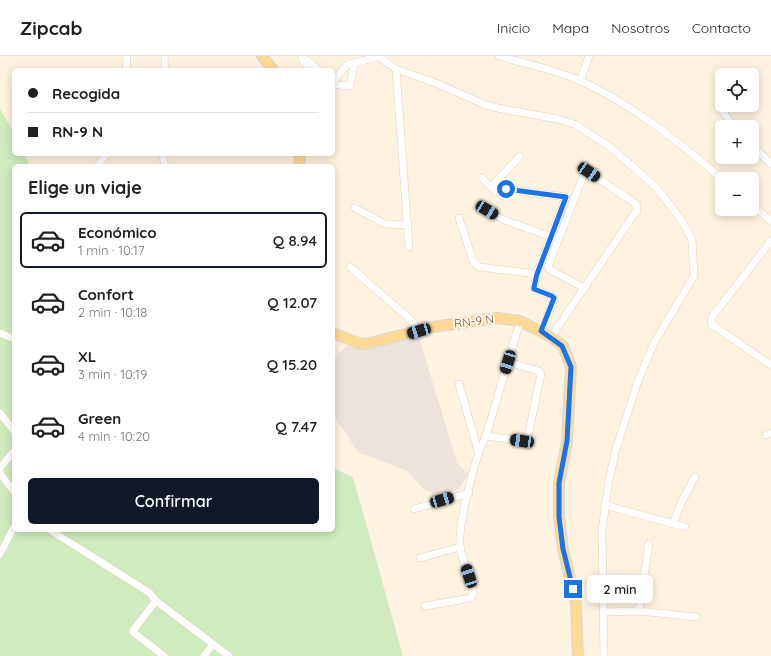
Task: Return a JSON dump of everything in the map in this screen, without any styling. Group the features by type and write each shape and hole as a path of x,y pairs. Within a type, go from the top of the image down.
{"main road":[{"path":"262,56 271,68"},
{"name":"RN-9 N","path":"335,333 358,344 366,344 433,327 485,318 497,318 520,321 541,331 562,346 571,367 567,441 559,483 559,517 563,549 576,603 578,656"}],"street":[{"path":"126,68 127,56"},
{"path":"165,56 165,68"},
{"path":"301,56 309,68"},
{"path":"301,56 316,68"},
{"path":"335,79 343,69 379,56 396,69 433,82 486,105 558,119 576,125 609,146 656,187 682,220 692,240 694,276 654,343 638,381 616,449 604,505 602,531 604,656"},
{"path":"499,56 580,81 606,94 681,144 715,173"},
{"path":"580,81 588,56"},
{"path":"335,83 338,85 350,86 354,64"},
{"path":"396,69 409,247"},
{"path":"759,152 771,164"},
{"path":"99,164 105,156"},
{"path":"491,187 520,156"},
{"path":"551,337 637,210 637,205 589,172 585,172 548,266 549,269 584,288"},
{"path":"482,178 496,192 506,189 566,197 537,274 534,289 554,298 541,331"},
{"path":"481,206 504,220 552,237"},
{"path":"355,208 384,224 408,225"},
{"path":"759,211 771,221"},
{"path":"459,218 473,261 479,267 537,274"},
{"path":"771,241 712,317 710,322 771,365"},
{"path":"350,267 411,320 419,331"},
{"path":"425,606 471,598 473,594 460,547 468,493 478,451 486,436 520,321"},
{"path":"0,333 12,338"},
{"path":"486,436 522,441 528,436 541,374 539,371 508,362"},
{"path":"459,384 478,451"},
{"path":"0,414 12,429"},
{"path":"0,468 12,454"},
{"path":"0,473 12,489"},
{"path":"673,524 682,501 695,477"},
{"path":"414,509 468,493"},
{"path":"604,505 686,527"},
{"path":"0,554 12,531"},
{"path":"53,532 150,593 156,600 229,656"},
{"path":"640,612 650,544"},
{"path":"420,558 460,547"},
{"path":"156,600 133,632 164,656"},
{"path":"603,612 640,612 696,617"},
{"path":"204,656 213,644"}],"shaded area":[{"path":"419,337 457,463 468,474 459,489 441,496 423,489 407,471 358,452 335,417 335,358 346,346 362,347"}],"green space":[{"path":"0,108 12,130 12,156 25,156 29,164 12,164 12,532 335,532 335,469 353,477 403,656 0,656"}],"route":[{"path":"506,189 566,197 537,274 534,289 554,298 541,331 562,346 571,367 567,441 559,483 559,517 563,549 573,589"}]}
